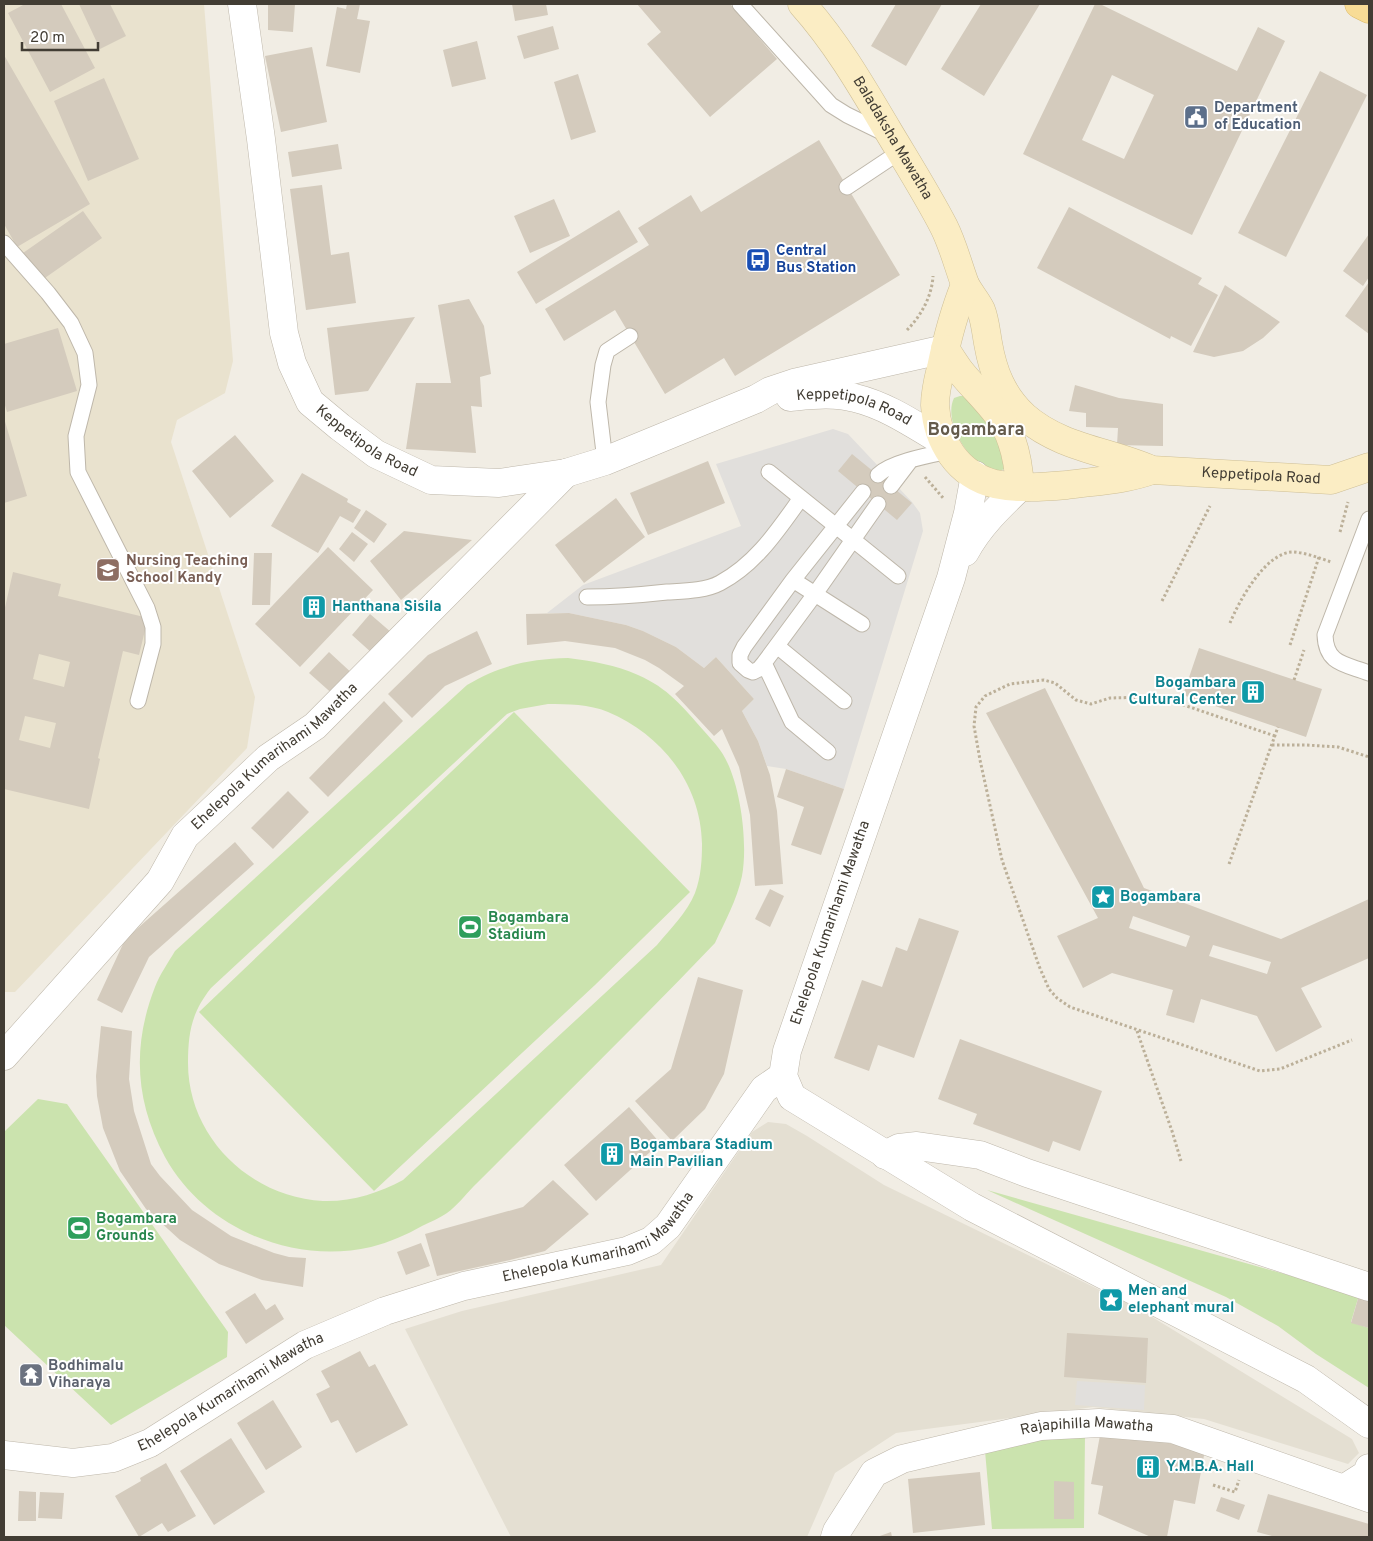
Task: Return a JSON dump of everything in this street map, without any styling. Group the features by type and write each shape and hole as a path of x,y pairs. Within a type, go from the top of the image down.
{"main road":[{"name":"Baladaksha Mawatha","path":"802,4 824,28 860,84 944,228 966,284 981,311 991,361 997,380 1012,404"},
{"path":"1359,4 1369,9"},
{"path":"947,447 940,433 935,406 936,390 956,309 966,284"},
{"path":"945,349 960,372 983,397 1005,427 1012,441 1018,466 1020,487"},
{"name":"Keppetipola Road","path":"1012,404 1037,426 1064,440 1085,448 1134,461 1152,470"},
{"name":"Keppetipola Road","path":"947,447 964,470 994,484 1020,487 1042,488 1133,477 1152,470 1355,478"}],"street":[{"name":"Keppetipola Road","path":"242,4 261,140 284,333 292,363 310,402 376,454 431,480 499,483 566,473 605,461 756,399 770,391 794,383 945,349"},
{"name":"Keppetipola Road","path":"756,399 825,394 856,398 890,410 947,447"},
{"name":"Ehelepola Kumarihami Mawatha","path":"4,1056 160,881 186,836 268,758 315,726 566,473"},
{"name":"Ehelepola Kumarihami Mawatha","path":"4,1455 73,1463 113,1458 150,1443 305,1345 385,1312 464,1286 627,1251 651,1241 668,1226 764,1089 783,1076 787,1051 951,578 968,513 975,475"},
{"path":"951,578 982,526 1020,487"},
{"path":"783,1076 792,1097 972,1207 1306,1379 1369,1424"},
{"path":"885,1154 899,1148 917,1146 980,1155 1027,1173 1369,1287"},
{"name":"Rajapihilla Mawatha","path":"835,1537 874,1473 902,1459 1041,1426 1099,1423 1173,1429 1357,1493"},
{"path":"1357,1493 1369,1468"}],"lane":[{"path":"740,4 831,105 896,144 847,187"},
{"path":"4,243 48,293 71,323 85,353 89,386 76,436 78,472 147,608 153,627 153,644 138,701"},
{"path":"605,461 598,402 603,365 607,351 630,336"},
{"path":"878,475 882,471 947,447"},
{"path":"891,486 910,460"},
{"path":"770,472 898,576"},
{"path":"863,492 793,580 744,647 740,654 740,663 748,670 753,672 764,663 878,504"},
{"path":"586,597 695,590 719,584 756,558 801,498"},
{"path":"1369,519 1325,635 1327,650 1334,660 1369,673"},
{"path":"793,580 862,624"},
{"path":"777,646 844,701"},
{"path":"764,663 792,722 828,752"}],"path":[{"path":"1339,536 1355,478"},
{"path":"1162,601 1210,506"},
{"path":"1230,623 1241,599 1256,577 1279,555 1293,552 1319,557 1290,645"},
{"path":"1294,680 1304,650"},
{"path":"1275,736 1169,700 1148,697 1110,698 1090,704 1076,700 1055,683 1044,680 1010,684 984,696 976,707 974,726 1002,860 1039,966 1049,989 1057,998 1070,1007 1260,1071 1280,1069 1352,1040"},
{"path":"1230,864 1278,727"},
{"path":"1272,745 1338,747 1369,757"},
{"path":"1137,1030 1181,1161"},
{"path":"1213,1485 1235,1492"}],"shaded area":[{"name":"Nursing Teaching School Kandy","path":"4,4 204,4 233,361 225,393 177,420 171,442 255,697 247,748 15,992 4,992"},
{"path":"833,429 848,434 912,502 920,513 923,531 844,789 786,769 767,766 758,741 742,711 754,699 716,657 704,668 676,647 626,625 569,613 547,613 583,585 741,526 716,464"},
{"path":"768,1122 786,1124 884,1185 1139,1309 1352,1439 1359,1453 1348,1464 1204,1419 1093,1407 896,1433 835,1473 807,1537 511,1537 405,1329 462,1311 661,1265 752,1132"},
{"path":"1077,1381 1145,1385 1144,1410 1075,1405"}],"green space":[{"path":"966,396 986,408 1004,457 1004,469 998,472 982,465 974,459 959,439 951,414 954,398"},
{"path":"568,658 604,664 649,680 667,692 682,706 723,754 731,770 739,800 742,816 744,863 737,894 715,943 458,1204 441,1217 385,1243 341,1251 311,1251 281,1245 253,1235 226,1221 203,1204 182,1182 165,1157 148,1115 140,1073 140,1052 148,1009 155,987 164,969 175,951 467,685 491,672 516,664","holes":["548,704 578,705 608,712 628,722 645,734 675,764 686,782 700,822 702,844 699,881 688,907 657,945 403,1180 364,1196 344,1200 323,1201 296,1197 271,1188 248,1175 228,1158 211,1138 199,1115 191,1090 188,1063 189,1042 192,1023 199,1005 211,988 507,714 520,709"]},
{"name":"Bogambara Stadium","path":"514,712 690,892 595,985 374,1191 199,1012"},
{"name":"Bogambara Grounds","path":"38,1099 67,1104 228,1332 227,1357 111,1425 4,1325 4,1132"},
{"path":"987,1190 1359,1295 1351,1322 1369,1328 1369,1388 1316,1354 1278,1326 1226,1297"},
{"path":"1085,1435 1084,1528 992,1529 985,1451 1037,1437"}],"building":[{"path":"25,4 61,4 95,68 50,92 8,13"},
{"path":"79,4 110,4 126,36 100,49"},
{"path":"268,4 295,4 293,32 268,30"},
{"path":"347,4 360,4 357,19 370,21 360,73 326,66 337,7 346,9"},
{"path":"512,4 546,4 548,15 515,21"},
{"path":"637,4 730,4 777,59 710,117 647,44 661,32"},
{"path":"896,4 942,4 906,66 871,46"},
{"path":"981,4 1040,4 984,96 941,69"},
{"name":"Department of Education","path":"1095,4 1100,4 1237,71 1258,27 1285,41 1192,235 1023,154","holes":["1112,75 1154,95 1124,159 1082,140"]},
{"path":"553,26 559,49 524,59 517,36"},
{"path":"477,41 486,79 452,87 443,50"},
{"path":"312,47 327,122 281,132 265,56"},
{"path":"4,55 90,204 17,247 4,224"},
{"path":"1320,71 1367,95 1286,257 1238,233"},
{"path":"578,74 596,132 571,140 554,82"},
{"path":"104,78 139,159 88,181 54,101"},
{"name":"Central Bus Station","path":"819,140 900,275 735,376 724,358 665,394 615,310 564,341 545,309 649,245 638,228 691,195 701,212"},
{"path":"338,144 342,169 292,177 288,152"},
{"path":"322,185 331,255 349,252 356,303 306,310 290,189"},
{"path":"554,199 570,236 530,253 514,216"},
{"path":"1069,207 1202,278 1198,284 1218,295 1191,346 1171,336 1170,339 1037,268"},
{"path":"619,210 638,242 536,304 517,272"},
{"path":"83,211 102,238 42,280 23,253"},
{"path":"1369,234 1369,277 1363,286 1343,271"},
{"path":"1369,282 1369,334 1345,316"},
{"path":"1225,285 1280,322 1263,338 1243,351 1214,357 1193,352"},
{"path":"469,299 484,326 491,374 480,377 482,407 471,406 476,453 406,449 416,383 451,383 438,305"},
{"path":"415,317 368,391 335,395 327,328"},
{"path":"58,328 77,391 7,412 4,402 4,344"},
{"path":"1075,385 1119,398 1163,404 1163,446 1117,445 1118,428 1086,427 1086,413 1069,411"},
{"path":"4,418 27,496 4,503"},
{"path":"235,435 274,481 230,518 192,471"},
{"path":"852,454 912,503 897,520 838,471"},
{"path":"708,461 725,503 648,535 630,493"},
{"path":"302,473 348,499 347,502 361,510 353,523 340,516 318,553 271,526"},
{"path":"616,498 645,537 584,583 555,545"},
{"path":"366,510 387,524 374,543 354,528"},
{"path":"404,531 472,540 401,600 370,561"},
{"path":"352,532 368,544 354,562 339,549"},
{"name":"Hanthana Sisila","path":"328,547 373,590 300,667 255,624"},
{"path":"254,553 272,553 270,605 252,605"},
{"path":"13,572 61,584 58,596 148,618 139,655 123,651 98,758 100,759 89,809 4,789 4,612","holes":["39,654 70,662 64,687 33,679","25,716 56,723 50,748 19,740"]},
{"path":"569,613 626,625 643,631 676,647 704,668 716,657 754,699 742,711 758,741 770,775 777,811 783,884 755,886 750,815 739,767 722,729 714,736 675,694 684,686 645,660 615,648 565,641 527,645 526,614"},
{"path":"370,614 392,633 373,654 352,635"},
{"path":"477,631 492,664 445,686 412,718 388,694 428,655"},
{"name":"Bogambara Cultural Center","path":"1199,648 1322,689 1306,737 1183,695"},
{"path":"329,652 355,676 336,697 309,673"},
{"path":"1045,688 1144,888 1281,939 1369,899 1369,958 1301,988 1322,1027 1276,1052 1257,1016 1201,999 1194,1023 1166,1015 1173,990 1112,973 1083,988 1057,936 1098,918 986,713","holes":["1133,916 1190,936 1186,947 1129,928","1213,945 1271,962 1267,974 1209,956"]},
{"path":"384,701 403,721 328,797 309,778"},
{"path":"786,769 844,789 821,855 791,845 804,807 777,797"},
{"path":"288,791 309,812 273,849 251,828"},
{"path":"235,842 254,864 149,957 122,1013 97,1000 123,944 130,935"},
{"path":"770,889 784,896 770,927 755,919"},
{"path":"919,918 959,931 914,1058 878,1045 869,1071 834,1058 862,980 882,987 896,947 907,951"},
{"path":"698,977 743,990 724,1074 705,1109 672,1141 635,1101 671,1069"},
{"path":"101,1026 132,1031 129,1079 134,1111 151,1164 160,1176 192,1210 231,1236 274,1253 289,1257 306,1258 303,1287 262,1280 219,1264 180,1240 146,1209 120,1171 103,1128 97,1096 96,1076"},
{"path":"960,1039 1102,1091 1080,1151 1053,1141 1049,1152 973,1124 977,1114 938,1099"},
{"name":"Bogambara Stadium Main Pavilian","path":"629,1107 660,1143 596,1201 564,1165"},
{"path":"553,1180 589,1214 545,1251 437,1276 425,1234 523,1207"},
{"path":"421,1243 430,1266 406,1275 397,1252"},
{"path":"255,1293 266,1310 275,1304 284,1319 246,1344 225,1312"},
{"path":"1359,1295 1369,1298 1369,1328 1351,1323"},
{"path":"1067,1333 1148,1338 1146,1383 1064,1377"},
{"path":"360,1351 369,1367 375,1364 408,1425 356,1453 338,1420 331,1423 316,1394 330,1387 321,1371"},
{"path":"273,1400 302,1447 266,1470 237,1423"},
{"name":"Y.M.B.A. Hall","path":"1101,1430 1205,1450 1195,1504 1174,1500 1167,1537 1151,1537 1098,1514 1103,1486 1091,1484"},
{"path":"231,1438 265,1492 214,1525 180,1471"},
{"path":"166,1463 196,1516 168,1532 162,1523 139,1537 115,1496 141,1481 140,1478"},
{"path":"980,1472 985,1525 913,1533 908,1479"},
{"path":"1054,1481 1074,1482 1074,1519 1054,1519"},
{"path":"19,1491 36,1492 36,1521 18,1521"},
{"path":"40,1492 64,1493 62,1519 38,1518"},
{"path":"1268,1494 1369,1524 1369,1537 1276,1537 1257,1532"},
{"path":"1221,1497 1245,1505 1239,1520 1216,1511"},
{"path":"891,1532 892,1537 877,1537"}],"place":[{"name":"Department of Education","path":"1196,117"},
{"name":"Central Bus Station","path":"758,260"},
{"name":"Nursing Teaching School Kandy","path":"108,570"},
{"name":"Hanthana Sisila","path":"314,607"},
{"name":"Bogambara Cultural Center","path":"1253,692"},
{"name":"Bogambara","path":"1103,897"},
{"name":"Bogambara Stadium","path":"470,927"},
{"name":"Bogambara Stadium Main Pavilian","path":"612,1154"},
{"name":"Bogambara Grounds","path":"79,1228"},
{"name":"Men and elephant mural","path":"1111,1300"},
{"name":"Bodhimalu Viharaya","path":"31,1375"},
{"name":"Y.M.B.A. Hall","path":"1148,1467"}],"district":[{"name":"Bogambara","path":"976,430"}]}
